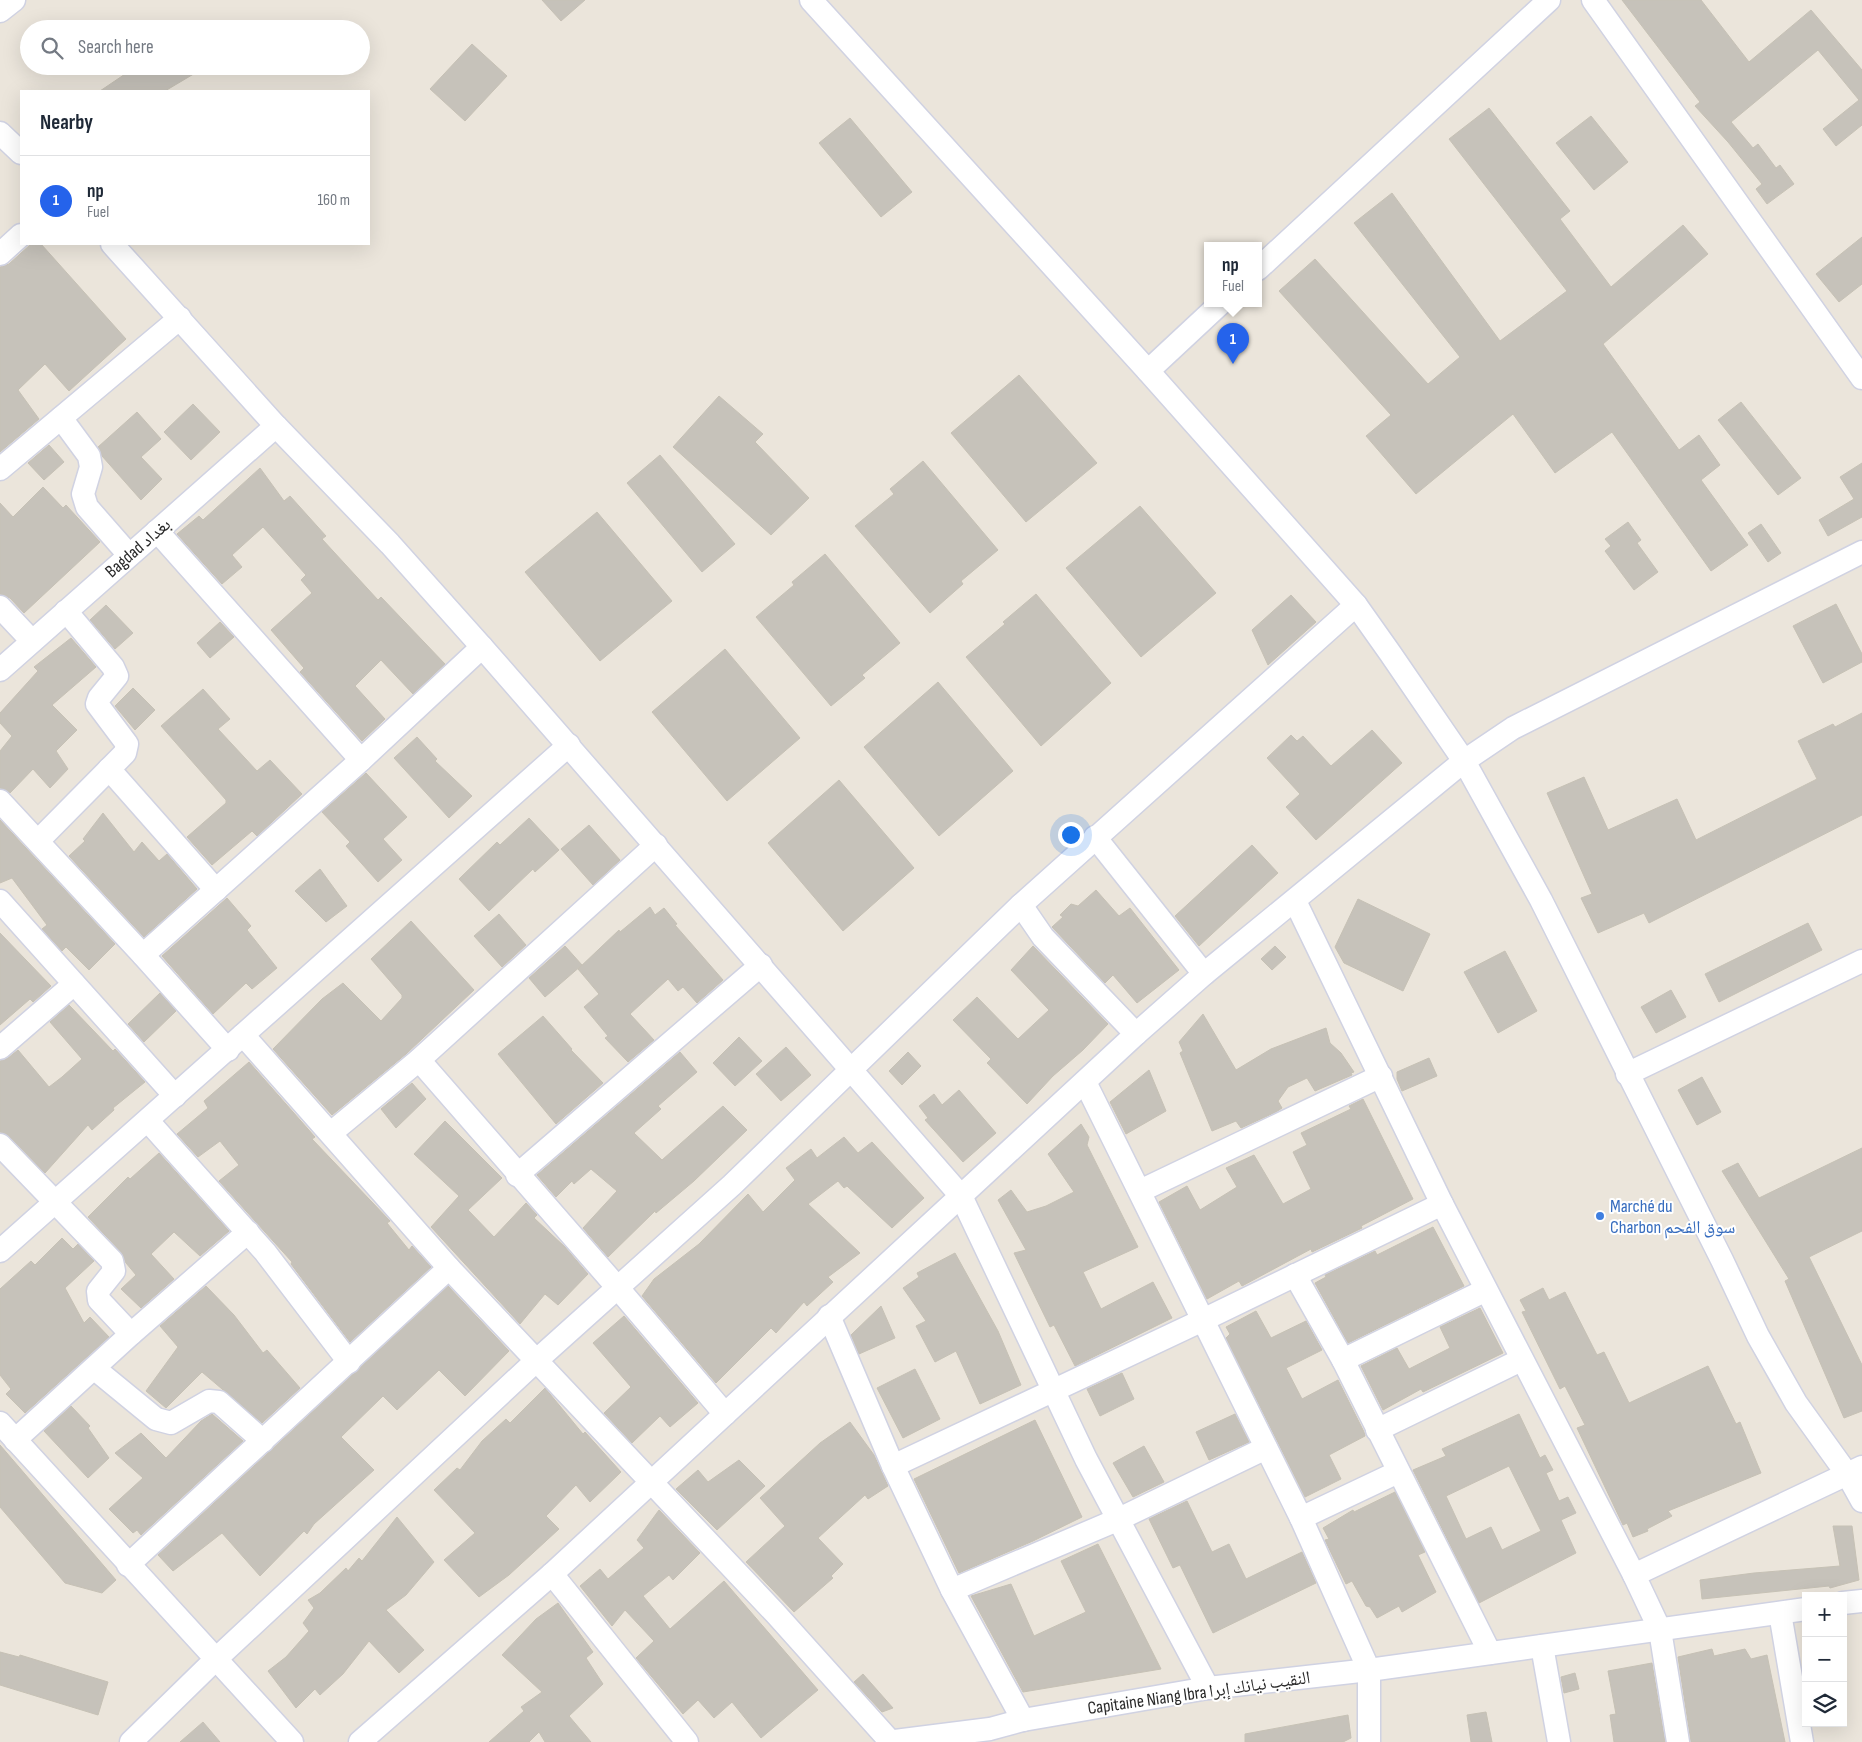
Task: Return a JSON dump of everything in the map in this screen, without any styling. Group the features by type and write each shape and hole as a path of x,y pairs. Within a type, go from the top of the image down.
{"street":[{"path":"0,11 14,0"},
{"path":"811,0 1148,370 1356,605 1464,762 1541,900 1722,1260 1758,1336 1796,1403 1854,1471 1862,1501"},
{"path":"1262,265 1549,0"},
{"path":"1593,0 1862,378"},
{"path":"0,133 20,152"},
{"path":"0,254 20,236"},
{"path":"113,245 276,426 390,544 482,647 961,1196 1052,1390 1117,1520 1208,1688"},
{"path":"1148,370 1217,307"},
{"path":"0,469 180,318"},
{"path":"61,418 89,456 91,468 82,494 87,507 129,555"},
{"name":"Bagdad بغداد","path":"0,670 276,426"},
{"path":"157,531 361,760"},
{"path":"360,1742 552,1574 1136,1034 1204,974 1464,762 1488,744 1529,720 1862,552"},
{"path":"131,1742 216,1659 537,1360 732,1185 1021,905 1356,605"},
{"path":"0,607 32,641"},
{"path":"38,841 124,753 127,744 97,704 99,698 117,676 113,667 66,611"},
{"path":"143,955 361,760 482,647"},
{"path":"0,1251 56,1204 569,745"},
{"path":"109,769 216,890"},
{"path":"0,801 143,955 331,1133 448,1268 775,1613 888,1742"},
{"path":"1095,837 1204,974"},
{"path":"331,1133 419,1060 656,845"},
{"path":"0,901 175,1096"},
{"path":"1295,901 1442,1204 1521,1360 1634,1575 1660,1630 1678,1742"},
{"path":"1021,905 1043,937 1136,1034"},
{"path":"1628,1074 1862,961"},
{"path":"517,1175 761,965"},
{"path":"0,1048 74,984"},
{"path":"419,1060 725,1414"},
{"path":"1140,1191 1381,1076"},
{"path":"1085,1082 1302,1518 1369,1670 1369,1742"},
{"path":"148,1120 248,1232 349,1362"},
{"path":"0,1146 112,1261 114,1271 98,1291 99,1300 131,1334"},
{"path":"894,1466 1203,1320 1442,1204"},
{"path":"16,1440 131,1334 248,1232"},
{"path":"128,1564 349,1362 448,1268"},
{"path":"1295,1275 1343,1360 1398,1472 1501,1652"},
{"path":"1343,1360 1486,1290"},
{"path":"829,1316 894,1466 952,1590 1023,1720"},
{"path":"1377,1430 1521,1360"},
{"path":"95,1369 156,1420 171,1423 209,1401 219,1402 263,1441"},
{"path":"0,1423 292,1742"},
{"path":"952,1590 1117,1520 1266,1448"},
{"path":"1634,1575 1854,1471"},
{"path":"1302,1518 1398,1472"},
{"path":"552,1574 687,1742"},
{"path":"1847,1603 1862,1601"},
{"name":"Capitaine Niang Ibra النقيب نيانك إبرا","path":"888,1742 991,1735 1023,1720 1208,1688 1369,1670 1802,1610"},
{"path":"1780,1613 1802,1742"},
{"path":"1542,1646 1559,1742"}],"building":[{"path":"542,0 585,0 561,21"},
{"path":"1622,0 1701,0 1749,62 1811,10 1862,70 1862,125 1836,146 1823,129 1859,100 1818,50 1731,122 1753,148 1758,144 1776,168 1780,165 1794,184 1767,204 1756,189 1762,184 1728,142 1695,106 1700,102"},
{"path":"472,44 507,76 465,121 430,89"},
{"path":"124,75 192,75 167,90 101,90"},
{"path":"1489,108 1570,211 1560,219 1611,287 1683,225 1708,254 1603,344 1679,450 1699,435 1720,465 1701,480 1748,545 1711,571 1612,432 1555,473 1513,414 1416,494 1366,436 1391,415 1279,291 1315,259 1428,384 1460,357 1354,223 1392,193 1500,341 1567,291 1449,139"},
{"path":"1591,116 1628,162 1594,190 1556,143"},
{"path":"850,118 912,192 881,217 819,143"},
{"path":"1862,237 1862,284 1839,302 1816,274"},
{"path":"30,245 42,245 126,339 69,391 45,364 18,390 39,419 0,452 0,267 9,264"},
{"path":"1019,375 1097,463 1026,522 951,433"},
{"path":"719,396 763,434 755,442 809,498 771,535 673,447"},
{"path":"1741,402 1801,478 1778,495 1718,420"},
{"path":"193,404 220,432 191,460 164,432"},
{"path":"137,412 161,439 141,457 162,479 141,500 102,456 98,447"},
{"path":"49,445 64,462 44,480 28,463"},
{"path":"660,455 735,544 702,572 627,483"},
{"path":"923,461 998,550 961,581 963,584 930,613 855,526 894,494 890,489"},
{"path":"1862,463 1862,517 1828,536 1819,520 1854,499 1840,477"},
{"path":"260,468 284,501 290,496 326,536 322,539 378,600 381,597 445,664 413,694 381,660 355,686 385,719 362,741 300,672 304,668 271,630 312,593 301,580 306,575 263,527 232,555 242,567 222,584 177,534 199,516 203,520"},
{"path":"43,487 63,508 66,505 100,542 24,613 10,598 0,594 0,503 13,517"},
{"path":"1140,506 1216,593 1141,657 1066,568"},
{"path":"597,512 672,601 600,661 525,572"},
{"path":"1628,522 1641,540 1637,543 1658,572 1634,590 1605,551 1611,546 1605,539"},
{"path":"1761,524 1781,553 1768,562 1748,533"},
{"path":"825,554 900,643 862,675 865,678 831,706 756,617 794,585 792,582"},
{"path":"1036,594 1111,683 1041,746 966,657 1005,624 1003,622"},
{"path":"1291,595 1316,622 1268,665 1252,630"},
{"path":"1836,604 1862,654 1862,662 1823,683 1793,626"},
{"path":"106,605 133,633 115,649 90,620"},
{"path":"220,622 234,637 210,658 197,643"},
{"path":"71,638 96,667 52,705 77,730 56,751 68,769 50,788 33,769 10,793 0,788 0,751 12,736 0,723 0,713 38,671 34,667"},
{"path":"725,649 800,738 727,801 652,712"},
{"path":"938,682 1013,771 939,836 864,747"},
{"path":"133,688 155,710 135,730 115,706"},
{"path":"203,689 230,719 218,729 257,771 270,760 302,794 257,836 252,831 212,865 187,837 226,803 226,800 161,726"},
{"path":"1862,713 1862,815 1649,923 1644,913 1598,933 1581,898 1592,894 1547,793 1584,777 1608,830 1677,799 1696,840 1817,779 1798,741 1833,724 1835,727"},
{"path":"1372,730 1402,763 1316,840 1286,807 1300,794 1267,758 1291,735 1297,741 1303,736 1331,766"},
{"path":"417,737 437,759 435,761 472,796 449,818 394,758"},
{"path":"366,773 407,817 383,839 402,860 378,882 346,846 350,842 322,812"},
{"path":"839,780 914,868 843,931 768,843"},
{"path":"103,813 134,852 142,842 159,861 167,854 197,889 144,937 69,856 85,841 83,839"},
{"path":"529,818 559,850 535,872 533,869 489,911 459,879 497,842 500,845"},
{"path":"0,820 115,944 89,970 66,947 62,951 42,929 47,925 12,878 0,883"},
{"path":"589,825 620,860 593,885 561,849"},
{"path":"1252,845 1278,873 1199,946 1175,916"},
{"path":"320,869 347,906 326,922 295,891"},
{"path":"1096,890 1119,916 1130,908 1179,970 1137,1003 1113,975 1105,983 1052,927 1063,917 1060,915 1071,904 1078,906"},
{"path":"227,898 251,926 247,930 277,968 252,989 246,983 213,1014 162,956"},
{"path":"1358,899 1430,934 1403,991 1344,963 1335,947"},
{"path":"650,907 655,915 664,908 677,924 675,925 723,980 697,1003 683,987 678,991 668,979 630,1014 654,1040 628,1062 605,1038 608,1036 584,1007 599,994 578,969 619,930 620,932"},
{"path":"499,914 526,945 502,967 474,936"},
{"path":"411,921 474,990 406,1054 332,1115 273,1049 322,999 343,983 381,1021 402,998 402,995 371,959"},
{"path":"1808,923 1822,950 1719,1002 1705,974"},
{"path":"0,933 51,986 33,1002 30,999 0,1025"},
{"path":"565,946 582,965 545,997 529,978"},
{"path":"1033,946 1108,1024 1083,1050 1053,1076 1027,1104 987,1063 991,1059 953,1020 977,997 1018,1039 1049,1010 1011,970"},
{"path":"1275,946 1286,957 1272,970 1261,959"},
{"path":"1505,951 1537,1011 1498,1033 1464,972"},
{"path":"1671,990 1686,1017 1656,1033 1641,1007"},
{"path":"160,993 176,1011 144,1042 128,1024"},
{"path":"69,1005 113,1051 115,1049 145,1082 113,1108 114,1110 92,1130 88,1125 45,1173 9,1136 0,1132 0,1061 8,1058 18,1050 49,1087 62,1077 82,1059 50,1022"},
{"path":"1203,1014 1236,1070 1271,1049 1326,1028 1330,1043 1341,1053 1354,1072 1351,1073 1352,1075 1315,1091 1307,1078 1288,1087 1278,1101 1282,1108 1276,1112 1241,1128 1236,1121 1212,1131 1180,1053 1183,1051 1179,1042"},
{"path":"543,1016 571,1050 603,1083 556,1124 498,1054"},
{"path":"739,1037 762,1061 735,1086 713,1063"},
{"path":"786,1047 811,1075 781,1101 756,1074"},
{"path":"680,1052 697,1072 658,1106 661,1109 634,1133 662,1160 723,1106 747,1130 694,1181 656,1213 655,1211 608,1257 583,1228 617,1191 591,1169 574,1184 572,1181 556,1197 537,1175"},
{"path":"908,1052 921,1066 902,1085 889,1071"},
{"path":"1429,1058 1437,1076 1402,1091 1397,1079 1397,1072"},
{"path":"249,1062 315,1137 312,1139 390,1221 387,1223 409,1250 412,1246 431,1267 350,1342 291,1264 292,1262 219,1181 239,1165 220,1141 198,1157 177,1134 208,1108 204,1101"},
{"path":"1149,1070 1166,1111 1126,1134 1110,1102"},
{"path":"1702,1077 1721,1112 1697,1125 1678,1090"},
{"path":"412,1083 426,1099 396,1128 381,1109"},
{"path":"959,1090 996,1133 963,1162 925,1120 928,1118 919,1106 934,1094 942,1105"},
{"path":"1363,1099 1413,1199 1361,1226 1362,1228 1312,1252 1311,1249 1242,1286 1239,1281 1207,1299 1159,1202 1187,1186 1200,1210 1237,1187 1226,1168 1254,1155 1283,1204 1311,1189 1293,1152 1307,1145 1301,1133 1351,1109 1349,1106"},
{"path":"445,1121 502,1178 468,1210 494,1237 526,1203 537,1215 534,1218 565,1247 588,1274 558,1305 545,1294 520,1324 431,1227 459,1196 414,1154"},
{"path":"1081,1124 1089,1137 1087,1145 1138,1247 1083,1272 1101,1309 1153,1282 1172,1318 1075,1366 1054,1325 1050,1327 1014,1253 1026,1250 998,1200 1011,1190 1027,1212 1046,1206 1074,1192 1048,1154"},
{"path":"844,1137 858,1153 872,1142 924,1198 892,1228 847,1186 844,1188 838,1181 808,1204 860,1253 828,1277 833,1282 807,1306 804,1302 776,1333 771,1328 716,1383 642,1296 654,1279 699,1244 748,1194 763,1212 795,1180 786,1168 811,1149 817,1158"},
{"path":"1862,1148 1862,1231 1809,1257 1862,1365 1862,1411 1844,1418 1785,1281 1789,1279 1722,1171 1738,1163 1759,1198"},
{"path":"159,1153 229,1231 200,1256 174,1232 151,1254 174,1279 141,1308 121,1289 136,1275 126,1263 121,1252 88,1217 128,1177 130,1179"},
{"path":"1433,1227 1464,1286 1348,1343 1315,1283 1326,1277 1325,1275 1375,1251 1377,1255"},
{"path":"62,1238 73,1249 78,1244 94,1261 65,1288 84,1323 90,1317 109,1337 25,1413 6,1394 11,1389 0,1375 0,1289 31,1261 35,1265"},
{"path":"955,1253 998,1331 1021,1385 980,1404 956,1351 935,1362 916,1326 926,1321 903,1288 919,1277 917,1273"},
{"path":"206,1286 234,1315 263,1353 267,1350 300,1388 262,1423 202,1372 166,1408 146,1391 178,1347 160,1326"},
{"path":"448,1286 509,1351 465,1396 439,1370 397,1410 383,1396 341,1437 374,1470 314,1524 307,1534 304,1531 260,1576 222,1533 173,1571 158,1555"},
{"path":"1543,1288 1549,1300 1565,1292 1597,1355 1604,1352 1629,1403 1708,1366 1736,1424 1740,1422 1761,1473 1668,1511 1672,1516 1647,1529 1648,1531 1633,1537 1627,1523 1623,1525 1577,1428 1585,1425 1565,1386 1560,1389 1522,1312 1526,1311 1520,1300"},
{"path":"881,1306 895,1338 859,1354 851,1335"},
{"path":"1480,1308 1503,1353 1423,1392 1421,1389 1383,1410 1361,1366 1397,1348 1409,1369 1450,1348 1440,1327"},
{"path":"1256,1311 1271,1338 1306,1321 1322,1350 1286,1368 1302,1399 1338,1380 1364,1432 1365,1436 1329,1455 1341,1479 1305,1497 1226,1338 1230,1334 1226,1327"},
{"path":"624,1316 698,1403 670,1427 660,1416 632,1443 604,1413 631,1387 593,1343"},
{"path":"915,1369 940,1419 903,1438 877,1388"},
{"path":"1122,1373 1134,1399 1100,1416 1087,1389"},
{"path":"545,1388 583,1434 585,1432 621,1472 590,1502 576,1485 546,1516 559,1529 509,1575 479,1597 444,1560 475,1533 434,1490 457,1468 460,1470 482,1441 506,1419 510,1423"},
{"path":"71,1406 90,1426 88,1428 109,1458 88,1478 44,1431"},
{"path":"212,1414 243,1441 141,1535 137,1530 133,1533 109,1509 143,1478 115,1453 141,1433 166,1458 201,1421"},
{"path":"1235,1414 1249,1442 1209,1460 1196,1432"},
{"path":"1519,1414 1540,1458 1545,1455 1553,1470 1546,1473 1559,1501 1568,1497 1576,1513 1561,1520 1576,1553 1479,1603 1413,1470 1446,1456 1442,1449","holes":["1509,1466 1541,1531 1502,1550 1491,1527 1466,1539 1446,1496"]},
{"path":"1035,1420 1082,1517 1033,1541 959,1573 914,1479"},
{"path":"850,1422 874,1455 888,1486 868,1499 865,1495 818,1538 843,1564 831,1576 833,1578 794,1612 746,1562 785,1526 760,1498 820,1443"},
{"path":"0,1445 116,1580 102,1593 65,1583 0,1507"},
{"path":"1144,1446 1164,1482 1133,1497 1113,1463"},
{"path":"739,1460 765,1486 717,1530 676,1489 698,1470 708,1482"},
{"path":"1395,1492 1425,1552 1418,1555 1436,1592 1402,1612 1399,1606 1377,1618 1370,1607 1366,1606 1352,1581 1346,1584 1325,1540 1329,1539 1323,1528 1353,1510 1354,1512"},
{"path":"1187,1501 1212,1552 1229,1544 1246,1579 1302,1552 1316,1583 1213,1633 1180,1565 1173,1568 1149,1519"},
{"path":"659,1510 700,1553 673,1580 669,1575 643,1596 670,1629 724,1581 818,1690 761,1738 732,1702 714,1718 698,1700 683,1714 636,1658 654,1641 625,1610 612,1626 580,1586 600,1569 608,1579 644,1548 637,1540"},
{"path":"397,1517 434,1562 406,1595 386,1610 424,1650 399,1673 369,1641 343,1674 320,1695 315,1689 296,1708 268,1671 286,1657 309,1631 303,1623 314,1608 308,1600 320,1593 346,1568 348,1571 359,1558 362,1561"},
{"path":"1833,1526 1852,1526 1859,1580 1830,1588 1829,1586 1702,1599 1700,1580 1754,1573 1840,1566"},
{"path":"1098,1544 1161,1669 1023,1692 971,1596 1011,1584 1034,1636 1086,1612 1061,1561"},
{"path":"558,1603 593,1652 586,1658 603,1684 569,1716 591,1742 545,1742 539,1732 529,1742 489,1742 524,1711 521,1707 542,1692 502,1655 536,1619"},
{"path":"1712,1649 1714,1656 1745,1649 1751,1659 1767,1655 1785,1742 1691,1742 1678,1657"},
{"path":"0,1652 19,1657 20,1655 108,1682 98,1715 0,1685"},
{"path":"1652,1663 1665,1742 1614,1742 1610,1715 1616,1714 1608,1671"},
{"path":"1575,1673 1579,1689 1564,1693 1561,1677"},
{"path":"863,1674 893,1708 882,1712 854,1682"},
{"path":"1486,1712 1492,1742 1471,1742 1467,1715"},
{"path":"1348,1715 1351,1738 1343,1742 1245,1742 1245,1734"},
{"path":"203,1722 220,1742 180,1742"}],"place":[{"name":"np","path":"1233,364"},
{"name":"Marché du Charbon سوق الفحم","path":"1600,1216"}]}
